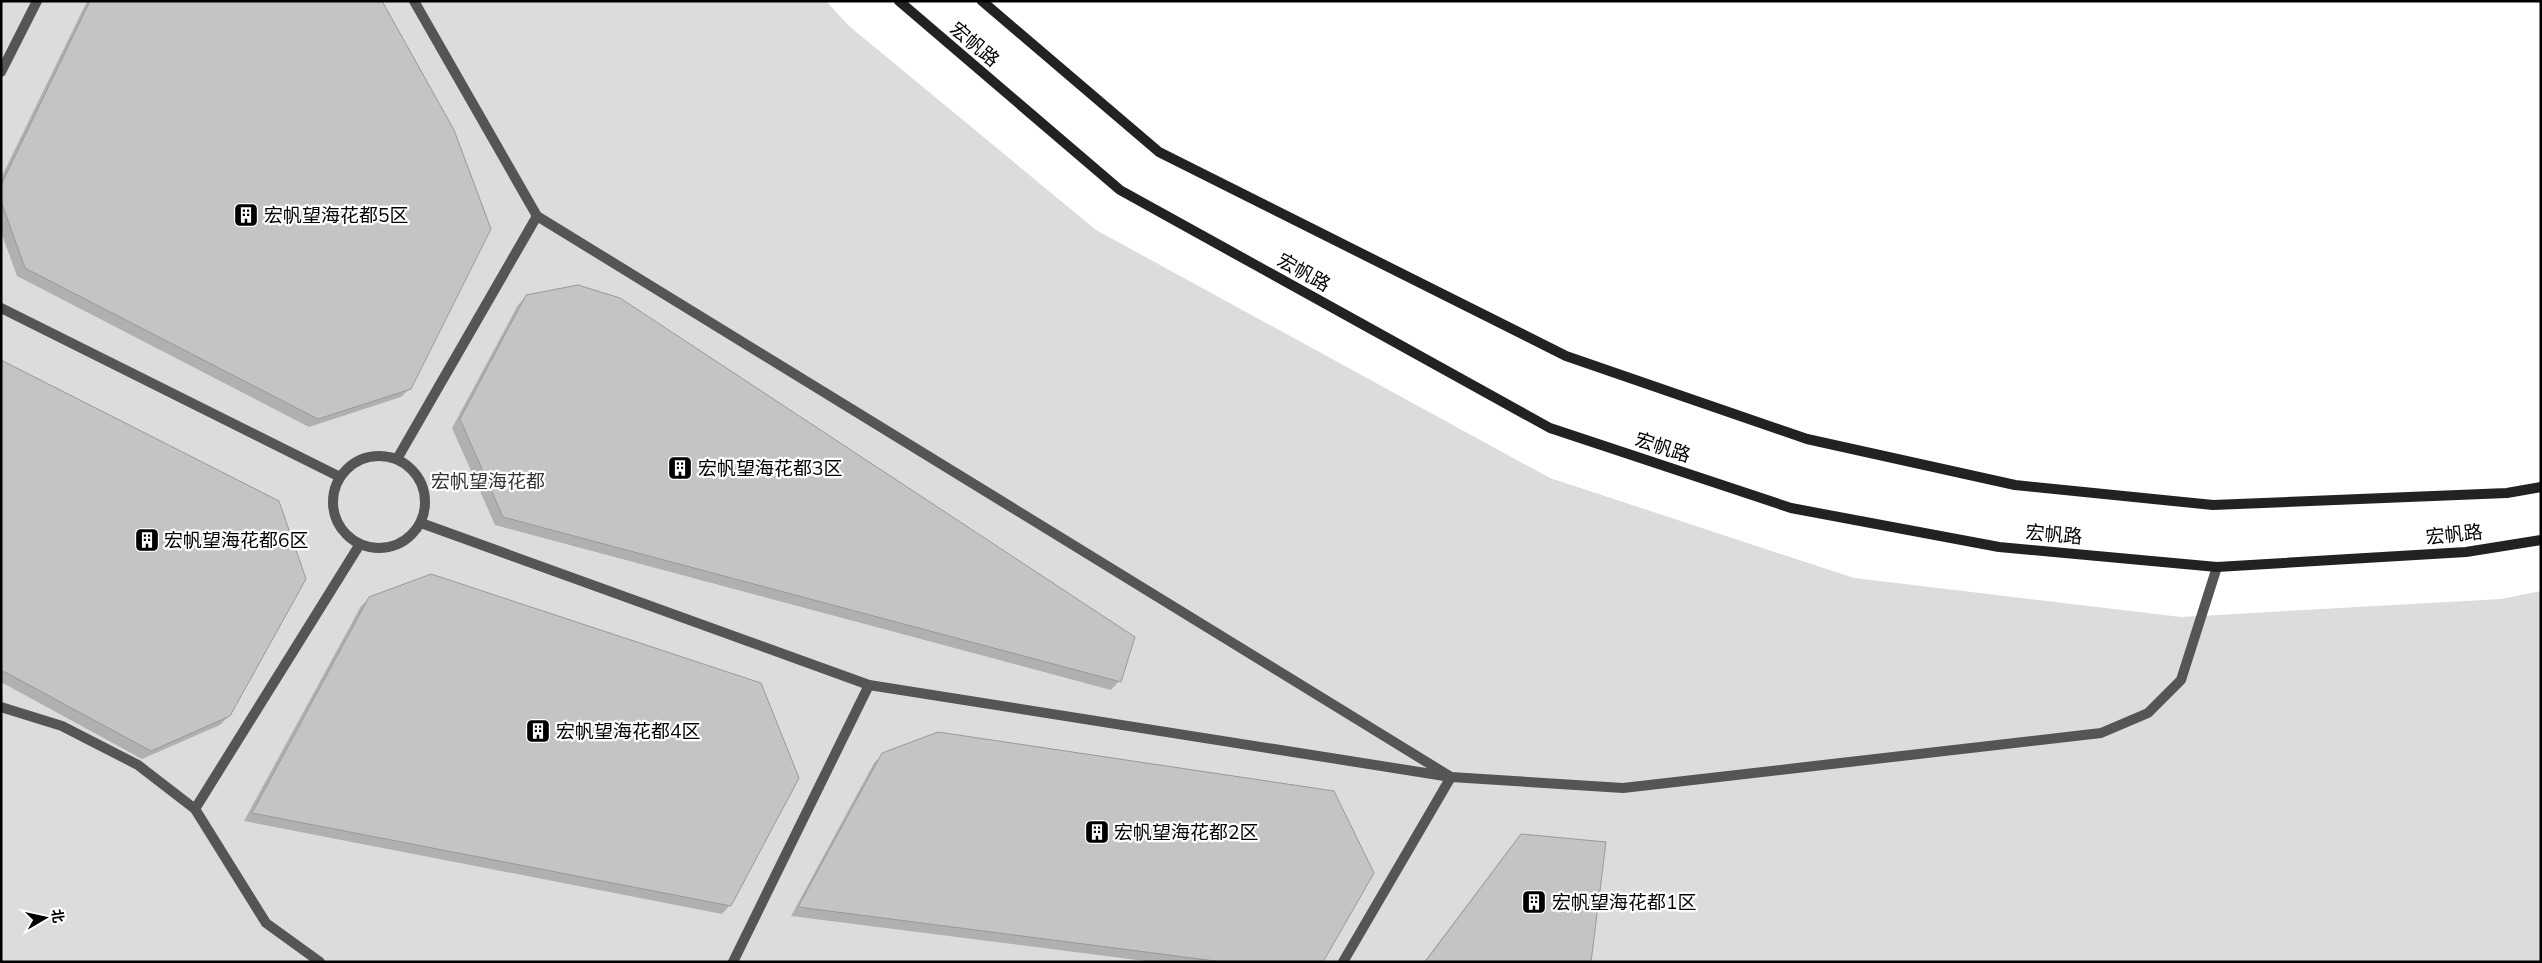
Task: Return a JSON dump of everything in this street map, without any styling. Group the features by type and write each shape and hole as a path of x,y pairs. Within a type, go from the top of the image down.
{"main road":[{"name":"宏帆路","path":"899,1 1120,190 1550,428 1790,508 1999,547 2217,567 2466,552 2541,540"},
{"name":"宏帆路","path":"982,1 1158,152 1566,356 1807,439 2015,485 2213,505 2507,492 2541,487"}],"street":[{"path":"1,72 38,1"},
{"path":"414,1 537,216 1452,777"},
{"path":"397,459 537,216"},
{"path":"1,308 340,477"},
{"path":"382,456 397,459 410,466 422,486 426,508 421,523 412,536 399,545 385,549 369,548 344,532 336,518 333,503 335,488 340,477 353,464 367,457 382,456"},
{"path":"421,523 869,685 1452,777 1623,788 2101,733 2148,713 2181,680 2217,567"},
{"path":"195,809 360,544"},
{"path":"733,962 869,685"},
{"path":"1,707 62,726 138,766 195,809 266,923 320,962"},
{"path":"1343,962 1452,777"}],"green space":[{"name":"宏帆望海花都","path":"1,1 826,1 849,26 1096,230 1550,478 1854,578 2181,617 2501,599 2541,591 2541,962 1,962"}],"building":[{"name":"宏帆望海花都5区","path":"90,1 382,1 454,130 491,229 411,389 318,419 25,268 1,201 1,185"},
{"name":"宏帆望海花都3区","path":"578,285 620,298 1135,637 1121,682 503,517 460,419 526,295"},
{"name":"宏帆望海花都6区","path":"1,360 279,501 306,579 230,716 151,751 5,672 1,672"},
{"name":"宏帆望海花都4区","path":"431,574 761,683 799,778 731,906 252,813 369,597"},
{"name":"宏帆望海花都2区","path":"938,732 1334,791 1374,873 1323,962 1223,962 798,907 882,753"},
{"name":"宏帆望海花都1区","path":"1521,834 1606,842 1591,962 1425,962"}],"place":[{"name":"宏帆望海花都5区","path":"246,215"},
{"name":"宏帆望海花都3区","path":"680,468"},
{"name":"宏帆望海花都6区","path":"147,540"},
{"name":"宏帆望海花都4区","path":"538,731"},
{"name":"宏帆望海花都2区","path":"1097,832"},
{"name":"宏帆望海花都1区","path":"1534,902"}]}
